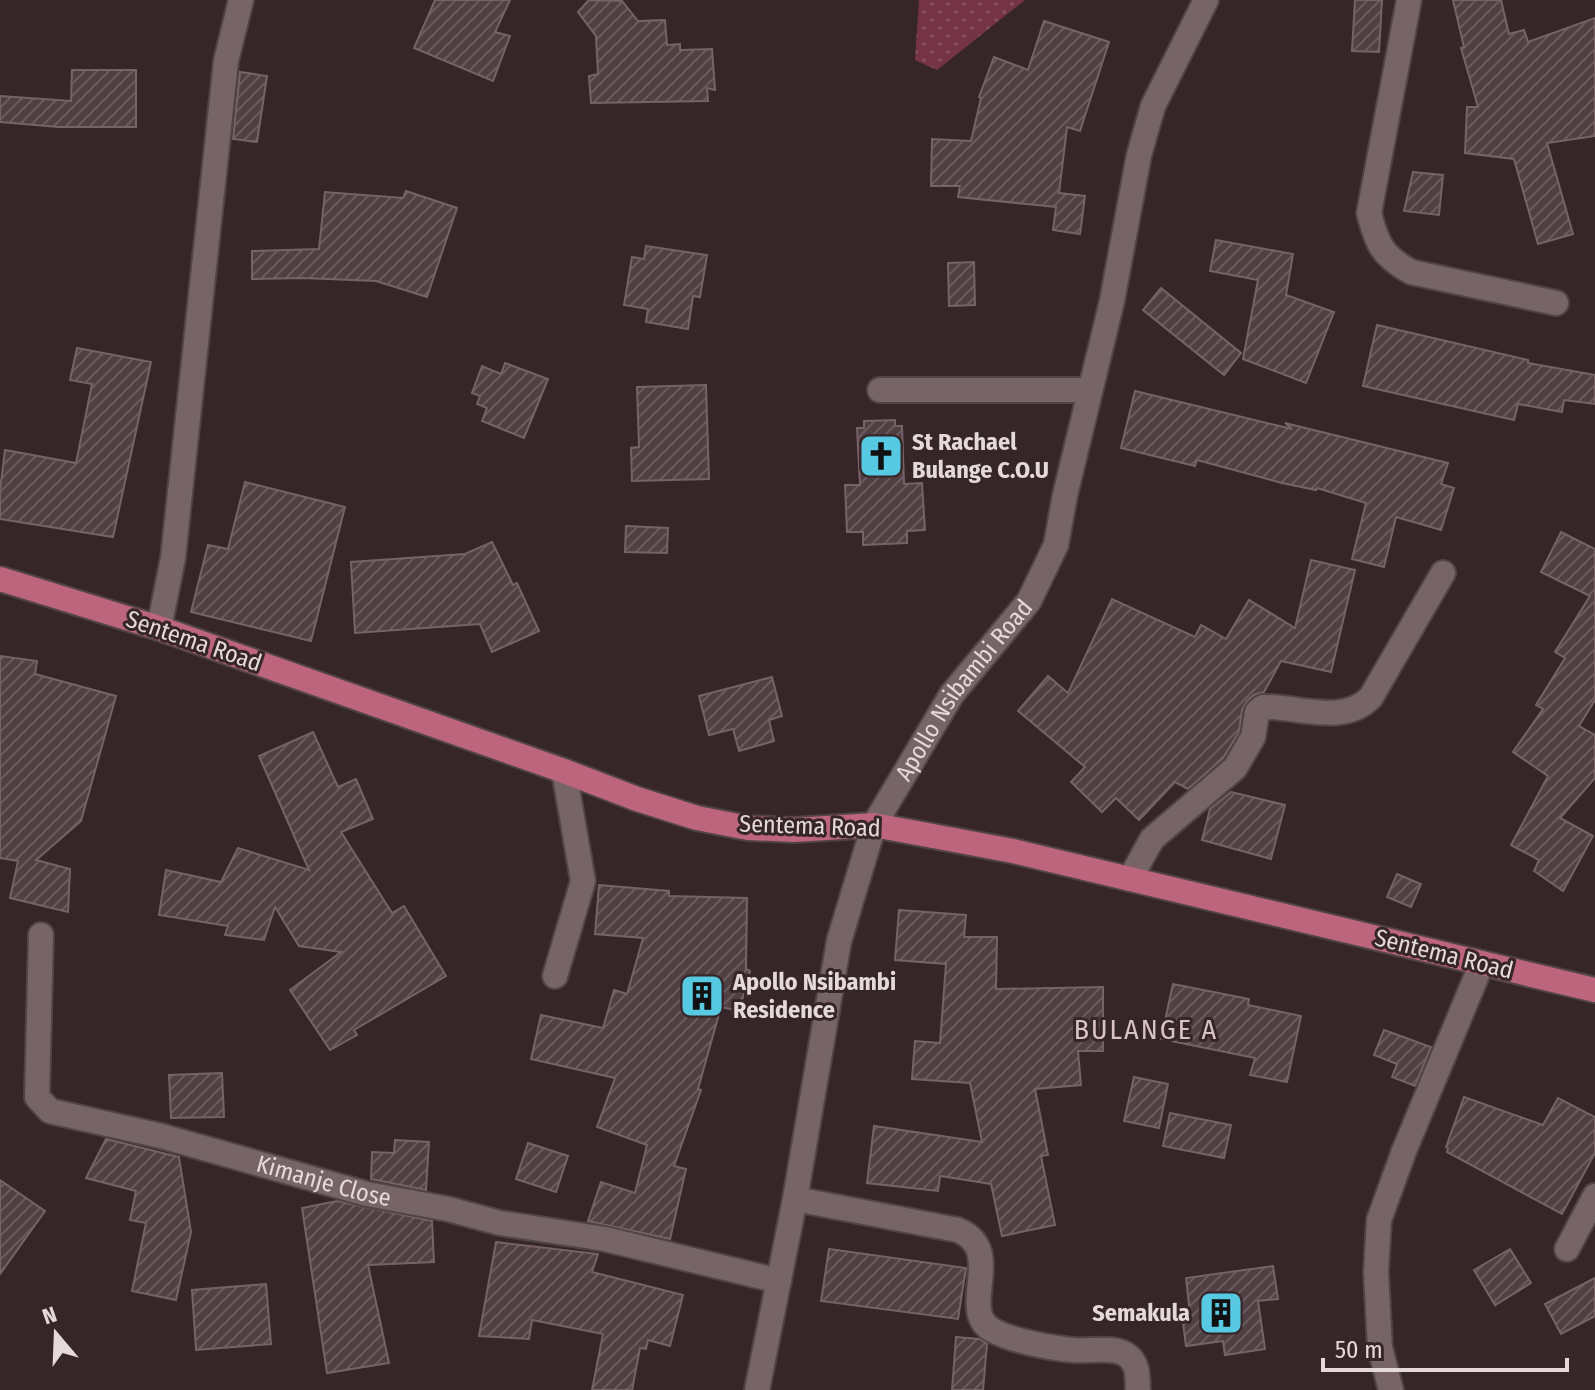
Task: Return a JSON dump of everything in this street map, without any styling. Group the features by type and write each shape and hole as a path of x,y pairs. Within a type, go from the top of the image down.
{"main road":[{"name":"Sentema Road","path":"0,579 159,628 697,818 748,828 794,830 874,825 1013,851 1595,989"}],"street":[{"path":"159,628 173,558 226,61 241,0"},
{"name":"Apollo Nsibambi Road","path":"757,1390 795,1199 839,941 874,825 952,694 1029,601 1056,545 1065,495 1112,301 1142,142 1153,106 1206,0"},
{"path":"1409,0 1369,213 1377,241 1391,261 1411,272 1556,303"},
{"path":"880,390 1090,390"},
{"path":"1130,879 1152,839 1235,768 1253,737 1257,712 1263,707 1325,713 1362,707 1371,697 1443,573"},
{"path":"555,976 583,881 564,771"},
{"name":"Kimanje Close","path":"41,935 37,1097 50,1111 161,1136 367,1194 448,1209 500,1223 605,1239 779,1281"},
{"path":"1391,1390 1380,1348 1376,1272 1379,1220 1404,1151 1482,963"},
{"path":"1567,1249 1595,1196"},
{"path":"795,1199 958,1230 972,1236 981,1254 978,1298 982,1321 992,1331 1073,1350 1118,1351 1127,1355 1137,1367 1138,1390"}],"shaded area":[{"path":"919,0 1025,0 937,70 915,60"}],"building":[{"path":"435,0 510,0 495,32 510,36 493,81 414,48"},
{"path":"589,0 622,1 638,21 665,20 667,45 680,44 680,50 712,49 715,90 707,88 708,101 591,103 589,76 598,74 596,36 578,12"},
{"path":"1355,0 1382,0 1379,52 1352,51"},
{"path":"1453,0 1501,0 1509,34 1524,30 1528,42 1595,18 1595,136 1547,143 1573,234 1538,244 1514,159 1465,153 1467,107 1478,107 1461,48 1464,47"},
{"path":"1044,21 1109,42 1080,131 1067,127 1059,193 1085,196 1080,234 1053,230 1056,207 958,197 960,186 931,186 932,139 971,141 979,97 994,57 1028,70"},
{"path":"72,70 136,70 136,127 58,127 0,122 0,96 71,101"},
{"path":"240,72 267,76 257,142 233,139"},
{"path":"1413,172 1443,175 1439,215 1404,211"},
{"path":"406,191 457,208 427,297 376,281 252,279 252,251 319,249 325,192 403,198"},
{"path":"1216,240 1293,254 1286,295 1334,312 1306,383 1243,359 1258,280 1210,271"},
{"path":"646,246 707,255 700,297 693,296 688,329 646,322 648,309 624,305 632,257 644,259"},
{"path":"974,262 975,305 949,306 948,263"},
{"path":"1161,288 1241,353 1224,375 1143,310"},
{"path":"1377,325 1528,360 1528,363 1595,375 1595,404 1564,400 1562,412 1518,404 1514,420 1363,386"},
{"path":"77,348 151,362 113,537 0,519 5,450 76,463 92,384 70,380"},
{"path":"505,363 548,379 524,438 482,421 487,408 477,404 480,396 472,393 482,366 501,374"},
{"path":"706,385 709,479 632,481 631,448 639,447 637,387"},
{"path":"1135,391 1292,429 1285,423 1448,463 1441,484 1454,488 1441,530 1396,517 1384,567 1352,559 1366,503 1317,488 1282,483 1197,460 1195,466 1121,448"},
{"name":"St Rachael Bulange C.O.U","path":"895,420 895,426 902,426 904,484 922,483 925,530 907,531 907,543 863,545 863,532 847,532 845,485 860,485 857,428 864,428 864,421"},
{"path":"245,482 345,507 311,641 191,612 208,545 228,549"},
{"path":"626,526 668,528 667,553 625,552"},
{"path":"1561,532 1595,549 1595,700 1579,726 1595,735 1595,778 1560,818 1593,836 1563,891 1534,871 1539,860 1511,845 1548,776 1513,752 1543,709 1536,705 1565,658 1555,652 1590,596 1541,572"},
{"path":"492,542 513,585 517,583 539,631 492,652 480,624 355,633 351,562 465,554"},
{"path":"1311,560 1355,570 1331,672 1281,661 1264,692 1247,701 1242,710 1239,732 1223,758 1188,789 1175,782 1139,820 1116,798 1102,812 1071,782 1085,767 1018,711 1048,676 1068,693 1112,599 1195,637 1201,625 1226,639 1249,600 1295,628"},
{"path":"0,656 37,661 35,674 116,696 81,821 36,860 70,869 68,912 10,898 18,861 0,858"},
{"path":"772,677 782,716 769,720 774,741 739,751 733,729 709,735 699,696"},
{"path":"313,732 338,787 356,779 373,819 341,832 392,913 404,906 446,976 354,1030 357,1035 330,1050 290,990 341,952 299,946 275,907 264,940 225,935 228,926 159,915 166,870 221,882 238,848 309,870 259,756"},
{"path":"1231,792 1285,805 1271,859 1202,840 1210,809"},
{"path":"1397,874 1421,884 1411,907 1387,897"},
{"path":"599,885 669,891 669,896 747,898 746,969 750,971 739,1011 721,1007 698,1089 701,1090 674,1166 686,1169 670,1239 588,1221 601,1182 635,1193 647,1145 597,1127 615,1078 531,1059 541,1015 603,1028 614,990 627,994 643,938 595,934"},
{"path":"899,910 966,915 964,937 997,937 996,989 1103,987 1103,1051 1078,1051 1081,1085 1035,1089 1048,1155 1041,1156 1055,1225 1002,1236 991,1184 940,1176 938,1191 867,1183 874,1126 982,1142 970,1083 912,1079 915,1041 940,1043 946,964 895,960"},
{"path":"1173,984 1249,999 1248,1005 1301,1016 1287,1082 1250,1075 1255,1058 1161,1039"},
{"path":"1384,1030 1431,1047 1415,1086 1392,1077 1397,1064 1374,1055"},
{"path":"222,1073 224,1117 171,1118 169,1075"},
{"path":"1134,1077 1168,1084 1159,1128 1124,1121"},
{"path":"1464,1097 1543,1125 1558,1098 1595,1117 1595,1153 1562,1214 1447,1152 1446,1147"},
{"path":"1170,1113 1231,1125 1224,1158 1163,1146"},
{"path":"106,1139 179,1157 191,1232 176,1300 132,1291 146,1223 130,1220 136,1191 86,1178"},
{"path":"395,1140 429,1142 426,1190 371,1179 372,1152 394,1153"},
{"path":"528,1143 568,1156 556,1192 516,1179"},
{"path":"0,1180 45,1211 0,1274"},
{"path":"337,1201 432,1221 434,1262 368,1265 389,1363 327,1373 302,1208"},
{"path":"496,1242 598,1254 592,1272 683,1295 670,1346 648,1340 646,1349 640,1348 632,1390 592,1390 603,1334 532,1320 529,1339 479,1336"},
{"path":"829,1249 966,1268 958,1319 821,1301"},
{"path":"1510,1249 1531,1283 1495,1305 1474,1270"},
{"name":"Semakula","path":"1273,1266 1278,1299 1258,1301 1265,1349 1225,1355 1223,1341 1186,1346 1182,1315 1190,1314 1186,1278"},
{"path":"1595,1278 1595,1316 1561,1334 1545,1304"},
{"path":"266,1284 271,1344 196,1350 192,1290"},
{"path":"956,1337 980,1339 987,1344 983,1390 952,1390"}],"place":[{"name":"St Rachael Bulange C.O.U","path":"881,456"},
{"name":"Apollo Nsibambi Residence","path":"702,996"},
{"name":"Semakula","path":"1221,1313"}],"district":[{"name":"BULANGE A","path":"1146,1029"}]}
